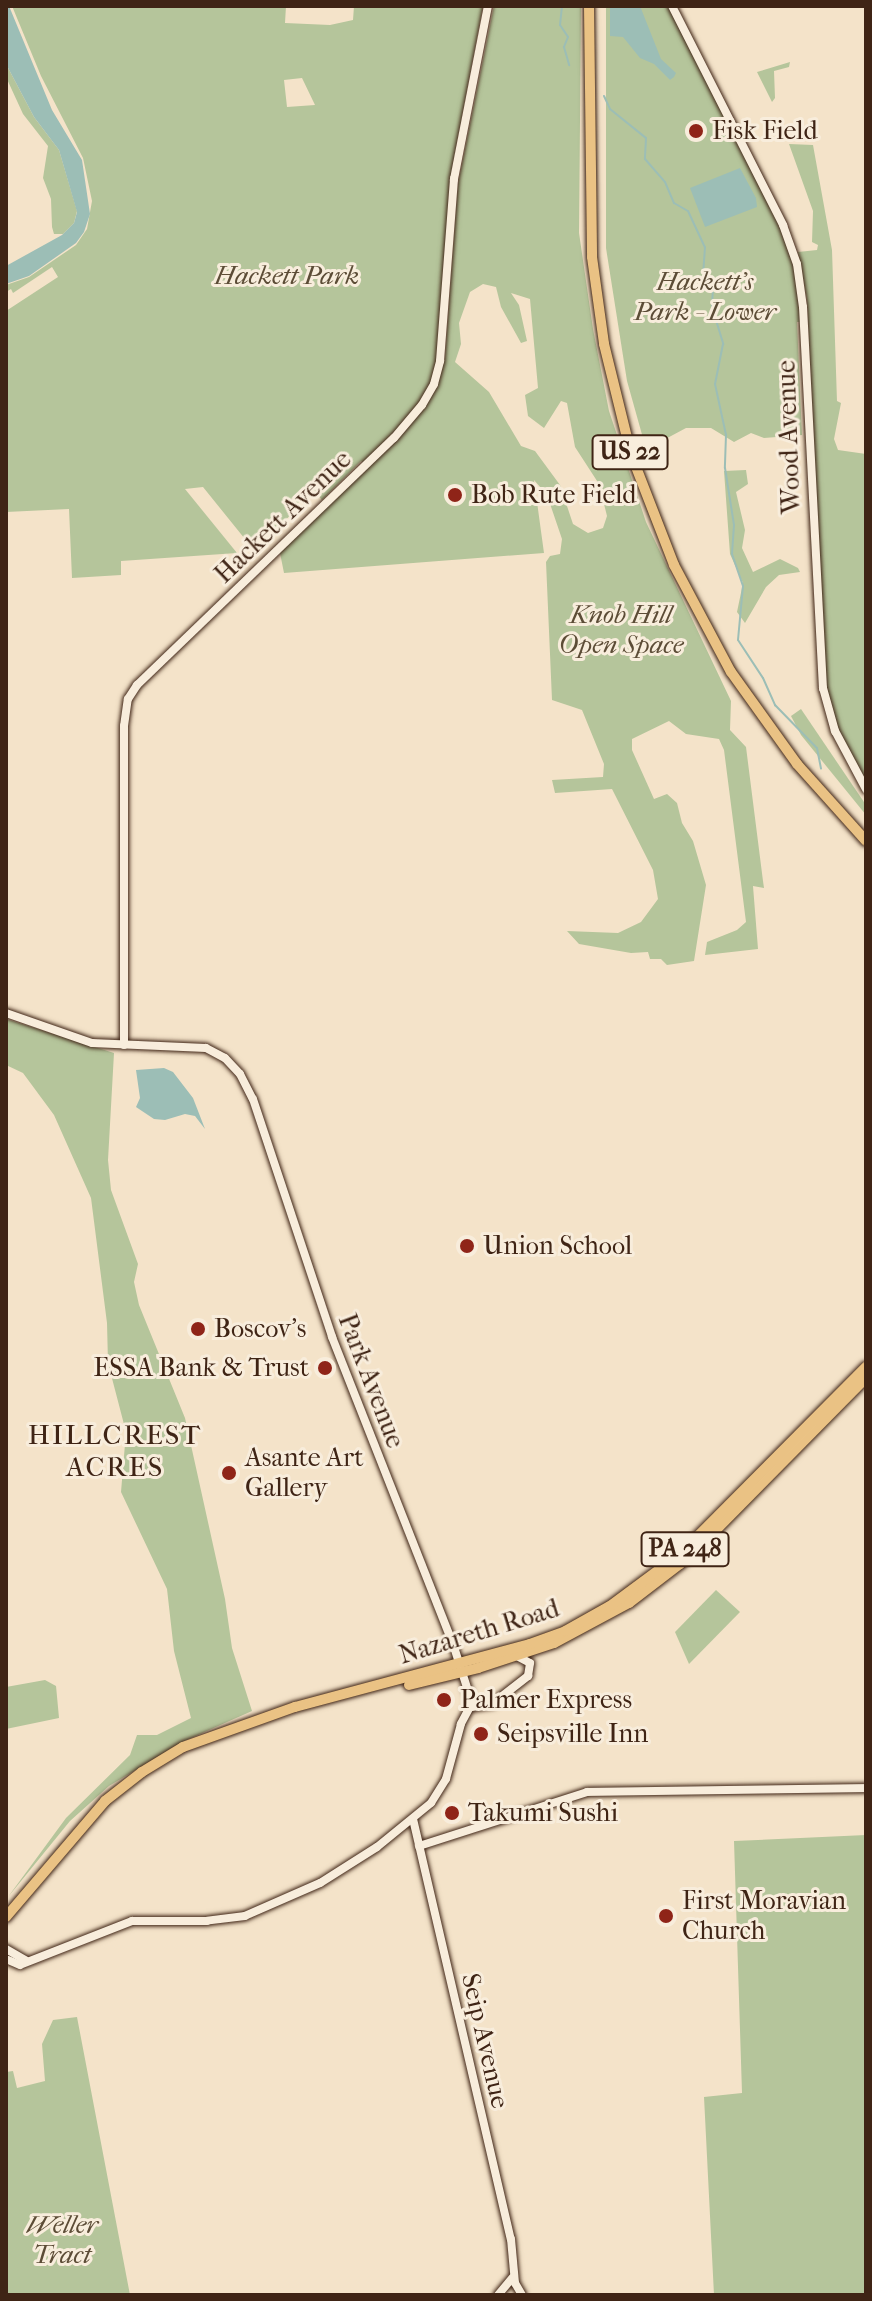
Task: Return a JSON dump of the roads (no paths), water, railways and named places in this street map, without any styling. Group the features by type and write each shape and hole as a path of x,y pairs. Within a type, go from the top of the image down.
{"highway":[{"name":"US 22","path":"589,6 592,257 604,344 631,454 674,565 726,663 797,764 866,841"},
{"name":"US 22","path":"596,6 597,250 614,367 637,453 674,550 720,642 786,740 866,832"},
{"name":"Nazareth Road","path":"462,1669 565,1631 610,1606 655,1575 720,1516 866,1367"},
{"name":"Nazareth Road","path":"6,1917 81,1826 123,1786 178,1750 251,1721 514,1657 579,1632 659,1581 714,1532 866,1378"}],"main road":[{"name":"Hackett Avenue","path":"124,1045 124,726 128,699 137,685 394,438 422,405 434,384 440,361 454,179 488,6"},
{"name":"Wood Avenue","path":"672,6 783,225 797,264 803,307 823,688 835,731 866,789"},
{"name":"Park Avenue","path":"6,1013 87,1042 188,1045 214,1051 240,1074 253,1099 332,1337 462,1669 472,1707"},
{"path":"6,1942 8,1957 20,1965 132,1921 215,1920 263,1910 338,1873 429,1805 444,1783 462,1722 472,1707 490,1705 530,1673 528,1661 514,1657"},
{"path":"470,1691 482,1700 498,1699"},
{"path":"419,1846 587,1792 866,1788"},
{"name":"Seip Avenue","path":"413,1819 522,2295"},
{"path":"498,2295 511,2283 515,2273"}],"water":[{"path":"6,6 9,6 52,110 82,160 90,214 84,232 76,243 29,276 6,284 6,266 62,235 74,223 77,212 59,150 34,117 6,64"},
{"path":"610,6 640,6 661,59 676,73 674,77 670,80 654,64 640,58 623,37 610,36"},
{"path":"740,168 756,198 757,207 705,227 690,188"},
{"path":"164,1068 173,1072 193,1098 205,1129 195,1116 185,1114 165,1120 154,1119 136,1107 140,1098 136,1070"}],"waterway":[{"path":"562,6 560,25 568,37 564,47 569,65"},
{"path":"604,96 610,109 646,138 645,159 665,182 674,203 688,211 705,247 703,273 713,287 712,307 723,344 715,384 726,435 725,468 734,525 732,554 743,586 738,640 763,678 775,705 817,748 821,769"}],"place":[{"name":"Fisk Field","path":"696,131"},
{"name":"Bob Rute Field","path":"455,495"},
{"name":"Union School","path":"467,1246"},
{"name":"Boscov's","path":"198,1329"},
{"name":"ESSA Bank & Trust","path":"325,1368"},
{"name":"Asante Art Gallery","path":"229,1473"},
{"name":"Palmer Express","path":"444,1700"},
{"name":"Seipsville Inn","path":"481,1734"},
{"name":"Takumi Sushi","path":"452,1813"},
{"name":"First Moravian Church","path":"666,1916"}],"district":[{"name":"HILLCREST ACRES","path":"115,1451"}],"park label":[{"name":"Hackett Park","path":"287,276"},
{"name":"Hackett's Park - Lower","path":"705,297"},
{"name":"Knob Hill Open Space","path":"621,630"},
{"name":"Weller Tract","path":"62,2240"}]}
